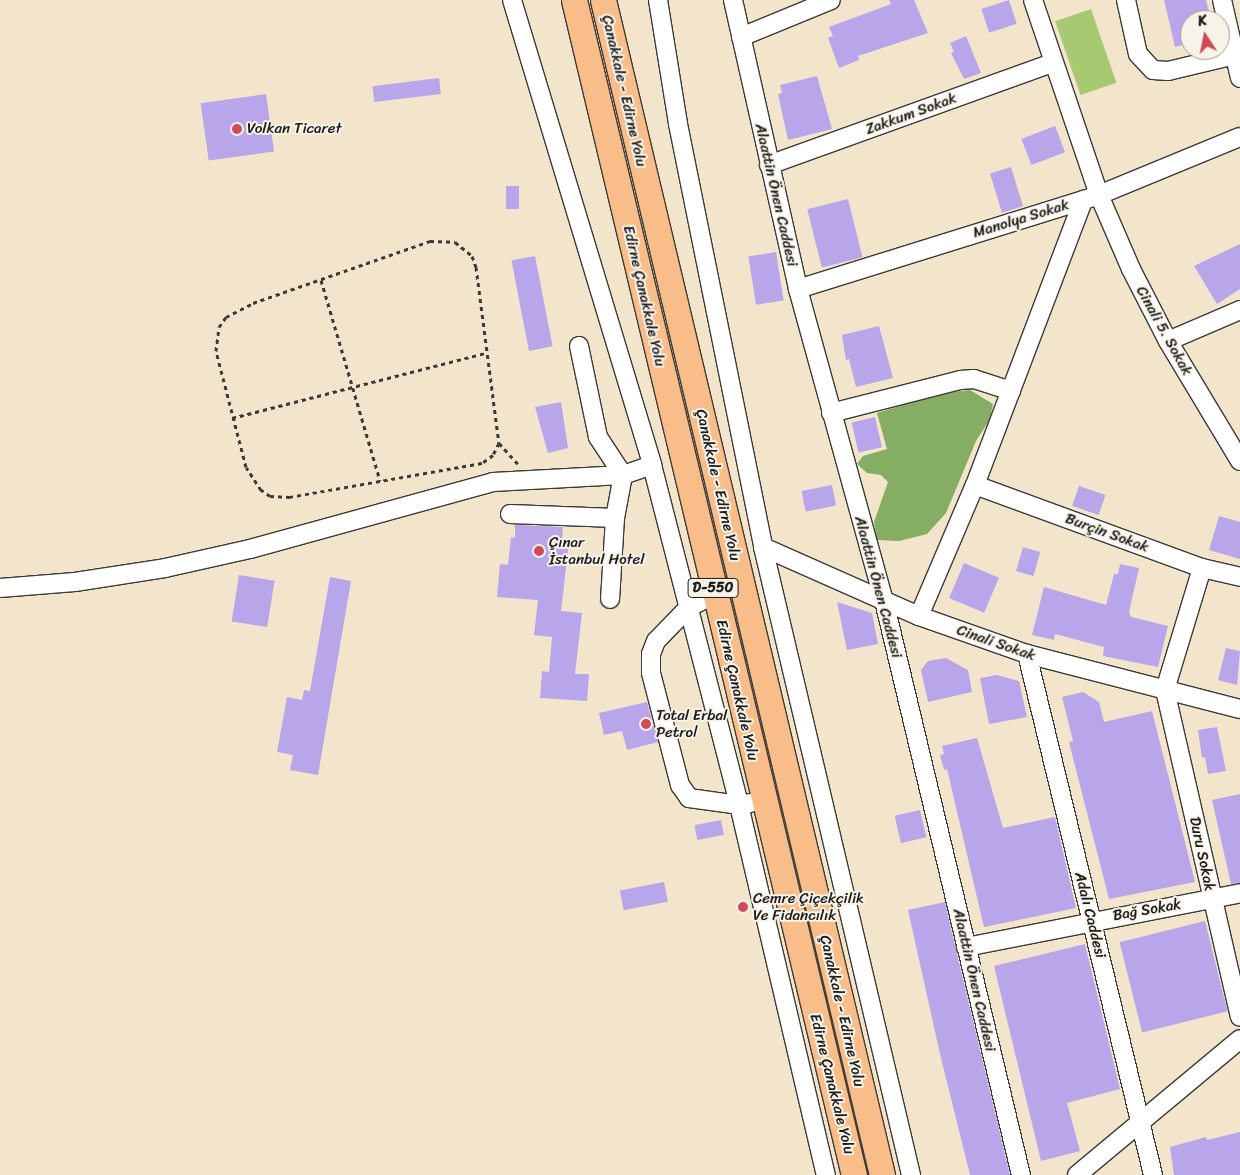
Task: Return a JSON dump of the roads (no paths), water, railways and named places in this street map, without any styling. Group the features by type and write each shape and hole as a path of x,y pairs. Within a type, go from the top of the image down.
{"highway":[{"name":"Edirne Çanakkale Yolu","path":"574,0 763,800 854,1175"},
{"name":"Çanakkale - Edirne Yolu","path":"603,0 882,1175"}],"street":[{"path":"512,0 652,465 739,805 826,1175"},
{"path":"658,0 678,124 763,547 911,1175"},
{"name":"Alaattin Önen Caddesi","path":"733,0 798,289 884,601 1020,1175"},
{"path":"741,37 831,0"},
{"name":"Cinali 5. Sokak","path":"1033,0 1091,197 1168,341 1240,461"},
{"path":"1126,0 1138,54 1153,70 1168,71 1235,55"},
{"path":"1222,0 1240,78"},
{"name":"Zakkum Sokak","path":"769,165 1053,63"},
{"name":"Manolya Sokak","path":"798,289 1091,197 1240,138"},
{"path":"919,616 975,485 1011,391 1091,197"},
{"path":"1168,341 1240,310"},
{"path":"579,346 598,437 623,475 615,518 610,599"},
{"path":"831,413 960,380 974,379 1011,391"},
{"path":"0,588 75,582 165,568 250,549 476,486 531,479 623,475 652,465"},
{"name":"Burçin Sokak","path":"975,485 1202,568 1240,577"},
{"path":"510,514 615,518"},
{"name":"Cinali Sokak","path":"763,547 919,616 1027,654 1240,709"},
{"path":"1165,690 1202,568"},
{"path":"715,594 689,607 653,647 650,662 657,699 680,784 689,798 739,805 763,800"},
{"name":"Adalı Caddesi","path":"1027,654 1153,1175"},
{"name":"Duru Sokak","path":"1165,690 1240,1017"},
{"name":"Bağ Sokak","path":"966,947 1091,920 1240,893"},
{"path":"1077,1175 1240,1039"}],"place":[{"name":"Volkan Ticaret","path":"237,129"},
{"name":"Çınar İstanbul Hotel","path":"539,551"},
{"name":"Total Erbal Petrol","path":"646,724"},
{"name":"Cemre Çiçekçilik Ve Fidancılık","path":"743,907"}]}
